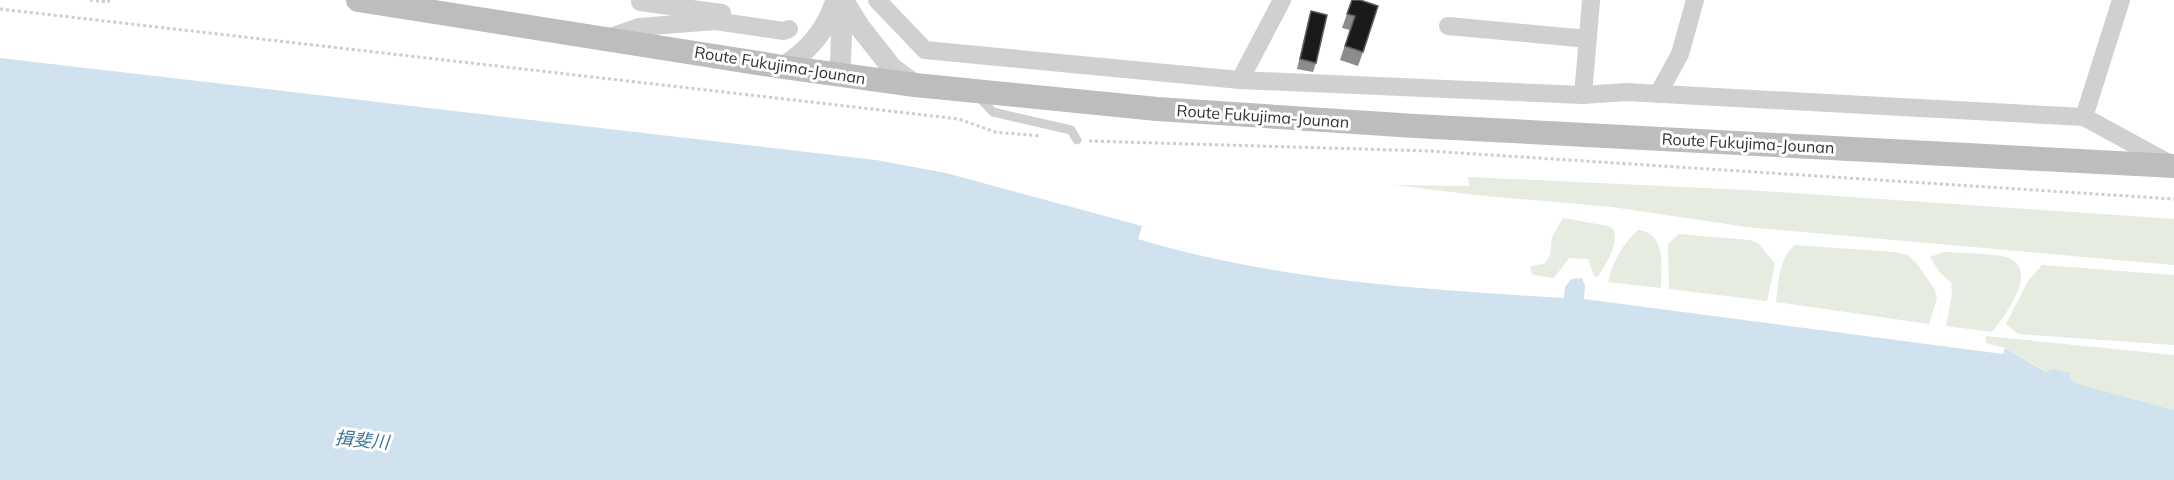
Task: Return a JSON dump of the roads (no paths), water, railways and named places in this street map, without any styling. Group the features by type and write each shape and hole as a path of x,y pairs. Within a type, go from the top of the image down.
{"main road":[{"name":"Route Fukujima-Jounan","path":"358,0 783,67 915,85 1156,109 1415,126 2174,166"}],"street":[{"path":"641,0 640,2 727,14 727,21"},
{"path":"783,67 802,55 821,33 840,0"},
{"path":"840,0 842,22 840,74"},
{"path":"840,0 887,62 915,85"},
{"path":"877,0 925,50 1240,80 1583,95 1626,92 2084,117 2174,166"},
{"path":"1240,80 1282,0"},
{"path":"1658,94 1680,54 1695,0"},
{"path":"2084,117 2121,0"},
{"path":"1583,95 1591,2"},
{"path":"608,38 639,27 727,21 784,31 789,29"},
{"path":"1448,26 1588,39"}],"lane":[{"path":"973,91 993,112 1071,130 1077,140"}],"water":[{"name":"揖斐川","path":"0,58 876,160 946,173 1142,226 1138,239 1244,265 1296,274 1456,291 1564,298 1565,287 1571,279 1582,278 1585,286 1584,299 2003,354 2005,348 2046,372 2053,369 2070,373 2070,378 2078,384 2174,410 2174,480 0,480"}]}
